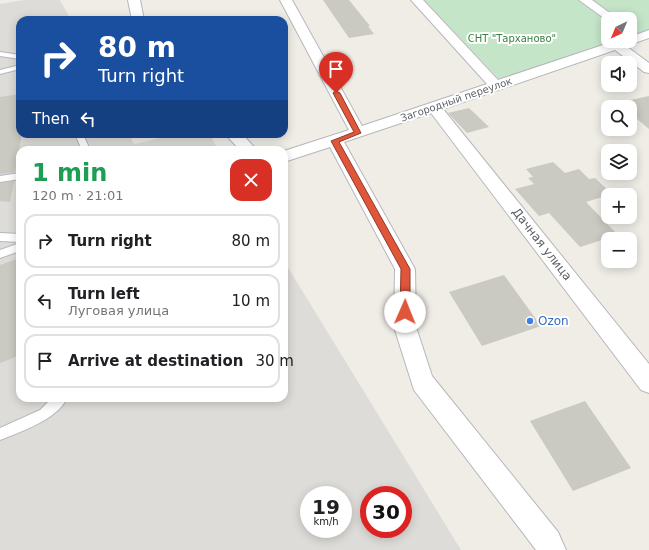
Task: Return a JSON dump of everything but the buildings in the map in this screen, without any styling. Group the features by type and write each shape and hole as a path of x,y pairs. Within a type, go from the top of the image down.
{"street":[{"path":"134,0 137,16"},
{"path":"286,0 358,133"},
{"path":"417,0 496,86"},
{"path":"585,0 602,12"},
{"path":"637,47 649,69"},
{"name":"Загородный переулок","path":"288,156 335,141 604,48"},
{"name":"Дачная улица","path":"434,107 649,382"},
{"path":"237,138 246,146"},
{"path":"335,141 405,269 405,327 422,382 548,542 552,550"}],"lane":[{"path":"0,54 16,56"},
{"path":"0,72 16,67"},
{"path":"0,179 16,177"},
{"path":"0,236 16,238"},
{"path":"0,254 16,248"},
{"path":"0,434 44,414 57,402"}],"shaded area":[{"path":"24,0 60,0 69,16 16,16 16,138 131,138 134,144 160,138 212,138 216,146 16,146 16,402 288,402 288,268 461,550 0,550 0,4"}],"green space":[{"name":"СНТ \"Тарханово\"","path":"424,0 649,0 649,32 637,36 637,12 601,12 602,48 502,82"}],"place":[{"name":"Ozon","path":"530,321"}],"route":[{"path":"336,93 358,133 335,141 405,269 405,312"}]}
